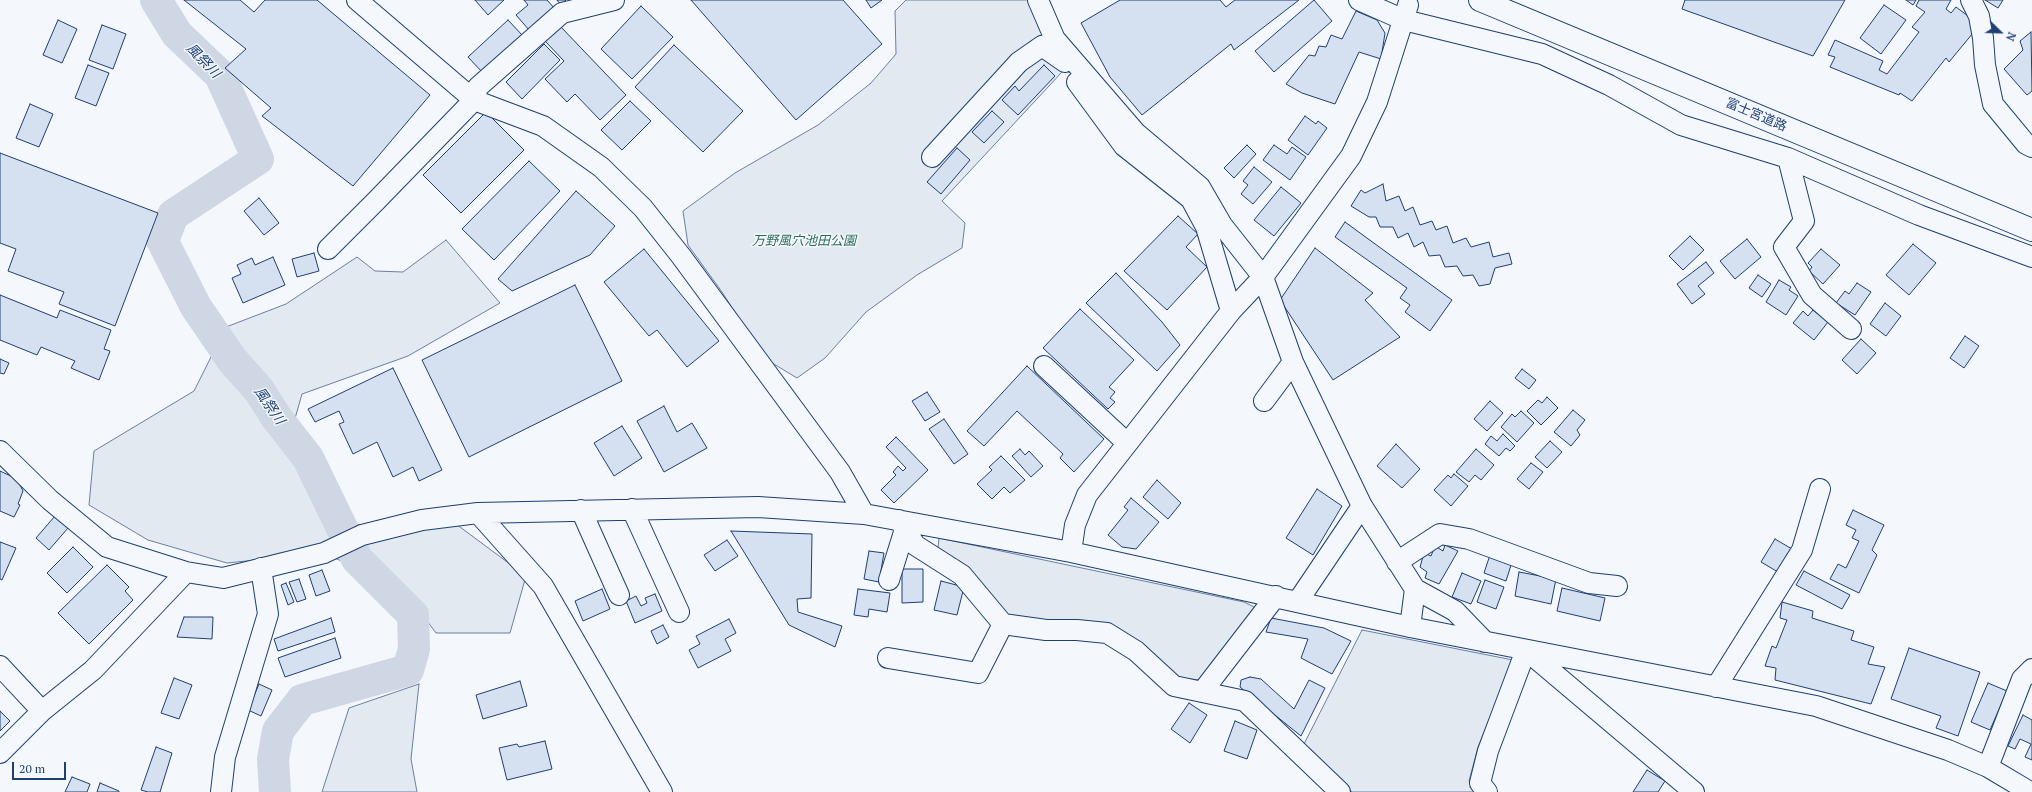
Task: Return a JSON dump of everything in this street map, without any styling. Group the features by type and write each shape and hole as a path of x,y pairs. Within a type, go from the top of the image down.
{"highway":[{"name":"富士宮道路","path":"1480,0 2032,230"}],"street":[{"path":"357,0 474,100 543,126 601,167 643,208 681,256 835,466 864,514"},
{"path":"328,249 376,202 474,100 478,86 562,13 614,0"},
{"path":"1038,0 1069,70 1124,146 1191,199 1206,227 1231,311"},
{"path":"1358,0 1406,12 1542,54 1609,85 1681,125 1788,158 1919,215 2032,257"},
{"path":"1972,0 1979,16 1983,38 1984,65 1993,104 2026,144 2032,147"},
{"path":"1071,552 1075,525 1087,495 1231,311 1263,277 1351,156 1377,102 1406,12"},
{"path":"1054,38 1136,134 1200,187 1222,225 1263,277 1293,362 1362,506 1397,562 1415,589 1455,611 1485,642"},
{"path":"932,157 1019,62 1042,46 1065,62"},
{"path":"1788,158 1804,220 1784,247 1812,295 1851,329"},
{"path":"1264,401 1293,362"},
{"path":"1044,366 1127,444"},
{"path":"0,451 50,500 107,547 186,572 223,578 324,552 362,535 422,520 478,513 758,507 864,514 902,524 1071,552 1276,596 1410,627 1628,668 1816,706 1948,750 1988,767 2030,792"},
{"path":"1716,687 1802,550 1820,489"},
{"path":"1298,601 1362,506"},
{"path":"632,509 679,612"},
{"path":"581,510 619,595"},
{"path":"478,513 543,586 662,792"},
{"path":"889,580 902,524"},
{"path":"902,524 915,545 962,575 1003,624 1046,630 1076,630 1107,633 1136,651 1174,686 1245,701 1340,792"},
{"path":"1397,562 1440,534 1469,539 1589,583 1617,586"},
{"path":"221,792 225,757 268,614 261,568"},
{"path":"0,753 42,711 93,670 186,572"},
{"path":"1410,627 1415,589"},
{"path":"1202,692 1276,596"},
{"path":"888,658 978,673 1003,624"},
{"path":"1487,792 1480,783 1488,751 1526,650"},
{"path":"1526,650 1694,792"},
{"path":"0,666 42,711"},
{"path":"1988,767 2022,679 2032,669"}],"green space":[{"name":"万野風穴池田公園","path":"906,0 1033,0 1053,44 1062,72 942,201 965,223 962,248 917,275 866,312 825,358 797,378 764,358 722,292 688,245 683,211 735,173 818,125 871,83 896,54 895,11"},
{"path":"446,240 500,303 408,356 302,394 290,436 339,520 381,530 456,524 526,576 510,633 436,633 404,590 324,553 227,563 148,540 89,505 94,451 194,391 226,327 286,304 357,257 375,271 403,272"},
{"path":"939,538 1244,602 1256,608 1200,680 1180,678 1111,624 1071,620 1047,622 1006,617 968,570 938,548"},
{"path":"1362,630 1513,660 1478,747 1469,781 1477,792 1352,792 1303,746"},
{"path":"419,684 411,759 417,792 322,792 349,708"}],"building":[{"path":"184,0 240,0 254,12 265,0 317,0 430,95 353,186 262,116 271,108 225,68 246,49"},
{"path":"475,0 504,0 488,15"},
{"path":"524,0 547,0 555,9 530,31 516,15 528,5"},
{"path":"557,0 566,0 561,5"},
{"path":"691,0 843,0 882,44 796,120"},
{"path":"866,0 882,0 871,8"},
{"path":"1120,0 1220,0 1226,7 1235,0 1299,0 1234,50 1231,44 1142,115 1110,77 1081,23"},
{"path":"1314,0 1332,21 1274,72 1255,51"},
{"path":"1685,0 1845,0 1813,56 1682,9"},
{"path":"1906,0 1916,0 1913,5"},
{"path":"1919,0 1951,0 1946,9 1951,13 1956,7 1972,19 1973,33 1949,62 1946,58 1912,101 1900,93 1899,95 1830,67 1835,57 1828,55 1835,40 1883,61 1879,70 1887,74 1919,32 1912,27 1925,12 1916,6"},
{"path":"1985,0 2003,0 1998,8"},
{"path":"1884,5 1906,20 1881,54 1860,38"},
{"path":"641,6 673,37 632,79 601,49"},
{"path":"1356,11 1377,20 1385,33 1381,59 1359,52 1335,104 1302,93 1286,84 1309,55 1315,56 1319,46 1326,47 1331,35 1342,39"},
{"path":"58,20 77,29 62,63 43,55"},
{"path":"508,20 523,36 483,73 468,57"},
{"path":"102,25 126,34 113,69 89,60"},
{"path":"560,26 626,95 600,120 575,94 567,102 545,79 564,61 545,41"},
{"path":"2031,32 2032,91 2027,95 2004,69 2023,50 2020,41"},
{"path":"544,44 560,60 522,99 506,82"},
{"path":"674,45 743,111 703,152 635,87"},
{"path":"88,65 109,73 96,106 75,98"},
{"path":"1044,65 1055,76 1018,115 1002,100 1015,86 1019,91"},
{"path":"630,101 651,121 622,150 601,130"},
{"path":"30,104 53,114 39,147 16,138"},
{"path":"992,111 1004,122 984,143 972,132"},
{"path":"486,112 524,150 461,213 423,175"},
{"path":"1305,116 1316,124 1318,121 1327,128 1308,155 1288,140"},
{"path":"1247,145 1256,154 1234,178 1224,168"},
{"path":"1274,145 1287,154 1292,147 1306,157 1290,180 1263,160"},
{"path":"957,148 970,160 941,194 927,182"},
{"path":"0,153 158,213 115,326 59,304 64,292 8,271 16,249 0,243"},
{"path":"529,161 560,191 494,260 462,229"},
{"path":"1254,167 1272,182 1253,204 1241,194 1248,185 1243,181"},
{"path":"1383,184 1386,201 1399,196 1405,211 1413,207 1420,225 1432,221 1436,230 1447,226 1453,243 1466,238 1471,247 1489,242 1493,257 1509,253 1512,264 1495,268 1490,284 1479,286 1473,275 1463,276 1457,266 1445,267 1440,255 1429,256 1423,242 1414,247 1408,233 1398,238 1393,227 1380,227 1376,217 1369,217 1351,206 1361,190 1365,193"},
{"path":"1281,187 1301,203 1274,236 1254,220"},
{"path":"576,191 615,226 590,255 512,291 498,279"},
{"path":"259,198 279,223 264,235 244,211"},
{"path":"1178,216 1198,234 1186,247 1207,267 1167,310 1124,271"},
{"path":"1345,222 1452,300 1430,331 1405,312 1410,305 1400,298 1407,288 1335,237"},
{"path":"1690,236 1704,250 1683,270 1669,256"},
{"path":"1747,239 1761,257 1735,279 1720,261"},
{"path":"1913,244 1936,263 1909,295 1886,275"},
{"path":"1315,248 1373,293 1365,300 1400,337 1333,380 1280,300"},
{"path":"644,249 719,341 687,367 657,330 649,336 604,282"},
{"path":"1821,249 1840,265 1823,284 1809,271 1812,267 1808,263"},
{"path":"314,253 319,271 297,277 292,259"},
{"path":"273,257 285,285 243,303 232,278 241,274 237,265 252,258 255,265"},
{"path":"1706,262 1714,273 1698,286 1705,294 1692,304 1677,284"},
{"path":"1116,273 1162,322 1180,345 1157,371 1086,303"},
{"path":"1758,275 1771,284 1762,297 1749,288"},
{"path":"1779,280 1791,287 1789,290 1798,296 1786,315 1766,302"},
{"path":"1857,283 1871,292 1855,315 1836,303 1845,291 1849,294"},
{"path":"575,285 622,381 469,457 422,360"},
{"path":"0,295 57,318 60,310 111,330 104,349 110,351 99,380 71,368 75,361 41,347 37,355 0,340"},
{"path":"1885,303 1901,316 1886,336 1870,324"},
{"path":"1080,309 1134,360 1109,387 1115,392 1110,398 1115,402 1108,409 1043,348"},
{"path":"1813,310 1828,322 1814,340 1793,323 1803,311 1808,316"},
{"path":"1965,336 1979,346 1964,368 1950,358"},
{"path":"1861,339 1876,353 1857,374 1842,360"},
{"path":"0,359 9,363 4,374 0,373"},
{"path":"1027,366 1104,439 1074,472 1060,458 1063,454 1017,411 984,446 967,431"},
{"path":"393,368 442,470 419,481 413,467 393,477 377,442 353,454 339,424 344,422 339,411 315,422 308,409"},
{"path":"1522,369 1536,380 1529,389 1515,378"},
{"path":"927,392 940,412 925,421 912,401"},
{"path":"1547,397 1558,408 1541,425 1527,411 1538,400 1542,403"},
{"path":"1490,401 1503,413 1487,431 1474,419"},
{"path":"664,406 677,432 692,423 707,448 664,472 637,421"},
{"path":"1573,410 1585,420 1577,430 1580,435 1571,446 1554,432"},
{"path":"1521,411 1534,423 1517,442 1501,427 1512,414 1515,417"},
{"path":"944,419 968,454 954,464 929,429"},
{"path":"622,426 642,458 614,476 594,443"},
{"path":"1503,434 1515,446 1510,451 1506,448 1499,456 1485,444 1491,436 1497,441"},
{"path":"896,437 928,470 894,503 881,490 896,475 893,472 898,466 903,471 906,468 886,447"},
{"path":"1550,441 1562,452 1547,468 1535,457"},
{"path":"1396,444 1420,469 1402,488 1377,466"},
{"path":"1020,449 1025,455 1029,451 1043,466 1031,477 1012,456"},
{"path":"1476,449 1494,465 1481,480 1475,475 1469,482 1456,472"},
{"path":"1001,456 1025,480 1010,493 1004,487 992,499 977,484 992,470 989,467"},
{"path":"1531,463 1543,472 1529,489 1517,479"},
{"path":"0,471 17,479 23,491 18,504 20,505 14,517 0,511"},
{"path":"1454,474 1468,486 1451,506 1434,490 1448,475 1451,478"},
{"path":"1157,480 1181,503 1168,519 1143,497"},
{"path":"1317,489 1342,506 1313,555 1286,538"},
{"path":"1131,498 1159,522 1136,549 1122,547 1108,535 1128,510 1124,507"},
{"path":"1853,510 1884,525 1872,550 1877,555 1859,593 1830,579 1838,564 1846,568 1859,541 1852,538 1856,530 1846,525"},
{"path":"55,516 68,528 49,550 36,538"},
{"path":"731,531 812,534 811,598 797,599 798,612 842,626 835,647 789,625"},
{"path":"1775,539 1792,549 1778,572 1761,562"},
{"path":"727,540 738,556 715,571 704,555"},
{"path":"0,542 16,548 2,580 0,579"},
{"path":"1445,545 1458,551 1439,584 1425,578 1427,572 1420,567 1424,553 1431,556 1435,546 1443,551"},
{"path":"73,547 93,567 67,593 47,573"},
{"path":"869,551 884,553 879,582 864,579"},
{"path":"1490,555 1512,562 1506,581 1484,573"},
{"path":"107,565 129,587 125,591 133,600 89,644 58,613"},
{"path":"902,569 923,569 923,602 902,603"},
{"path":"322,570 330,591 316,596 309,575"},
{"path":"1804,571 1850,595 1842,609 1796,585"},
{"path":"1519,572 1556,579 1551,604 1515,596"},
{"path":"1462,573 1481,581 1471,604 1452,597"},
{"path":"299,579 306,599 297,602 289,582"},
{"path":"1485,580 1504,587 1496,609 1477,602"},
{"path":"941,581 964,587 957,615 934,610"},
{"path":"286,583 294,602 288,605 281,585"},
{"path":"1562,588 1605,598 1600,621 1557,611"},
{"path":"602,589 610,609 583,621 575,601"},
{"path":"858,589 890,593 887,612 869,609 868,617 854,615"},
{"path":"655,594 662,611 635,623 626,601 636,596 641,606 647,603 645,598"},
{"path":"1782,602 1813,611 1812,618 1854,631 1851,640 1874,647 1868,664 1885,667 1871,704 1775,680 1776,668 1765,666 1772,646 1776,648 1787,620 1780,618"},
{"path":"184,617 213,617 212,639 177,637"},
{"path":"331,618 335,632 278,651 274,639"},
{"path":"1271,618 1324,628 1351,641 1332,674 1301,658 1308,639 1266,632"},
{"path":"729,619 736,633 725,639 731,651 698,668 689,650 700,644 696,636"},
{"path":"663,625 669,637 657,644 651,631"},
{"path":"335,638 341,658 285,677 278,658"},
{"path":"1909,648 1980,672 1958,736 1936,728 1941,716 1891,699"},
{"path":"1250,677 1261,679 1294,709 1309,680 1325,688 1301,736 1240,687 1241,680"},
{"path":"174,678 192,685 179,719 161,713"},
{"path":"520,681 527,706 483,719 476,695"},
{"path":"1988,683 2007,691 1990,730 1971,722"},
{"path":"259,684 272,690 261,716 248,710"},
{"path":"1189,703 1207,715 1190,743 1171,729"},
{"path":"0,711 10,721 0,731"},
{"path":"2023,715 2032,720 2032,760 2025,757 2031,744 2020,739 2015,749 2008,746"},
{"path":"1235,721 1257,730 1247,759 1224,751"},
{"path":"545,741 552,769 507,780 499,748 517,744 519,747"},
{"path":"156,747 172,753 160,792 148,792 141,790"},
{"path":"1647,770 1665,781 1658,792 1633,792"},
{"path":"72,777 90,784 87,792 65,792"},
{"path":"100,783 119,791 119,792 97,792"}],"waterway":[{"name":"風祭川","path":"156,0 177,34 220,75 258,159 173,215 164,238 161,238 196,307 233,361 259,390 276,417 308,458 357,559 413,615 414,649 408,670 302,700 278,731 273,759 275,792"}]}
